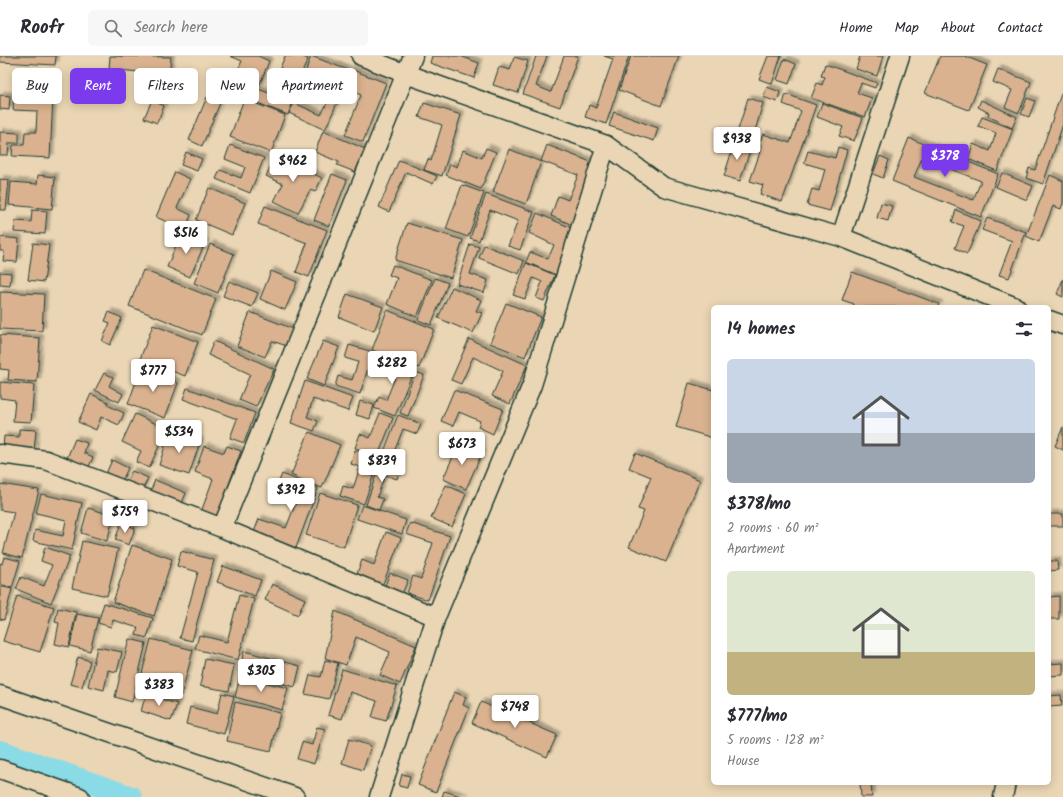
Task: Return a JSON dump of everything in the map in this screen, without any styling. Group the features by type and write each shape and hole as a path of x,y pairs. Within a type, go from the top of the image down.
{"street":[{"path":"361,56 406,74 606,146 664,187 841,237 1011,305"},
{"path":"222,528 413,56"},
{"path":"841,237 900,56"},
{"path":"379,797 436,617 532,385 606,146"},
{"path":"1051,321 1063,325"},
{"path":"0,454 46,460 222,528 436,617"},
{"path":"0,695 296,797"},
{"path":"0,769 80,797"},
{"path":"1002,797 1005,785"}],"building":[{"path":"0,56 56,56 55,65 0,62"},
{"path":"110,56 171,57 170,68 134,68 134,72 126,71 126,68 109,68"},
{"path":"230,56 258,56 269,61 259,86 259,68 239,68 242,61"},
{"path":"285,56 301,56 308,59 304,68 280,68"},
{"path":"311,56 343,68 307,68"},
{"path":"432,56 460,56 479,63 474,78 430,63"},
{"path":"536,56 547,56 536,86 551,92 564,56 578,56 560,107 523,94"},
{"path":"604,56 629,56 606,124 585,117 589,105 596,108 613,59"},
{"path":"631,56 679,56 661,106 619,90"},
{"path":"768,56 781,56 772,84 759,79"},
{"path":"860,56 883,56 877,76 856,69"},
{"path":"940,56 964,56 987,65 969,110 925,93"},
{"path":"514,57 528,61 518,93 493,85 499,67 510,70"},
{"path":"784,59 796,64 789,84 777,80"},
{"path":"825,64 877,83 875,88 861,83 857,93 872,98 865,117 811,98 817,83 822,85 825,77 821,76"},
{"path":"998,69 1031,82 1019,113 1005,107 1012,90 993,82"},
{"path":"357,72 386,83 363,142 345,135 361,95 357,93"},
{"path":"767,87 780,92 777,102 763,97"},
{"path":"259,89 267,92 267,104 292,104 288,115 259,104"},
{"path":"786,94 816,105 782,202 760,194 763,185 750,181 759,155 761,145 759,144 763,134 790,143 801,111 783,104"},
{"path":"1061,94 1063,95 1063,124 1043,184 1026,178 1029,168 1035,170"},
{"path":"0,95 10,96 9,110 0,109"},
{"path":"748,98 763,103 753,138 737,133"},
{"path":"1027,98 1035,101 1029,117 1021,114"},
{"path":"206,99 206,104 220,104 202,146 189,140"},
{"path":"981,100 1017,117 1012,128 988,116 989,113 978,107"},
{"path":"424,103 461,115 442,176 424,170 428,159 431,161 442,125 419,117"},
{"path":"822,103 863,118 854,141 839,136 843,127 817,117"},
{"path":"13,104 53,104 50,158 12,156 13,145 24,145 25,132 36,132 37,111 13,110"},
{"path":"150,104 160,104 164,106 157,123 144,118"},
{"path":"242,104 257,104 285,115 271,153 230,137"},
{"path":"294,104 296,104 321,115 326,104 336,104 325,130 289,113"},
{"path":"614,112 658,128 654,141 609,126"},
{"path":"982,117 1013,129 997,171 968,159 973,144 990,151 996,133 978,126"},
{"path":"323,131 365,149 355,172 337,165 339,162 315,152"},
{"path":"0,132 19,133 19,143 9,143 8,155 0,155"},
{"path":"909,138 998,174 981,217 892,181","holes":["922,158 981,181 973,200 914,177"]},
{"path":"735,141 751,147 740,181 724,176"},
{"path":"230,145 264,158 250,193 216,179 220,170 241,178 245,167 225,159"},
{"path":"547,145 596,164 573,225 551,216 558,196 568,200 578,175 541,161"},
{"path":"838,147 847,150 830,211 807,205 812,189 819,191 825,169 804,163 808,151 835,158"},
{"path":"486,148 496,152 481,189 446,175 450,164 457,167 463,150 482,158"},
{"path":"509,149 541,162 526,204 493,192"},
{"path":"186,152 202,159 197,171 181,165"},
{"path":"276,156 322,178 315,192 310,190 298,213 274,201 283,184 266,176"},
{"path":"880,156 889,160 883,178 873,174"},
{"path":"399,160 437,176 433,184 406,172 389,212 379,207"},
{"path":"175,172 190,179 177,208 191,215 185,230 156,217"},
{"path":"1002,173 1033,186 1027,200 996,187"},
{"path":"332,174 347,180 329,226 314,220"},
{"path":"38,175 55,177 52,209 9,205 11,182 37,184"},
{"path":"1050,175 1063,181 1063,203 1061,209 1053,206 1039,242 1026,236"},
{"path":"0,179 9,180 6,210 0,210"},
{"path":"462,185 484,193 468,237 446,229"},
{"path":"209,188 245,203 232,235 196,220"},
{"path":"486,194 534,212 520,250 508,246 518,221 490,210 479,241 470,238"},
{"path":"881,203 892,206 888,221 877,218"},
{"path":"265,206 327,230 309,277 296,272 307,243 258,224"},
{"path":"32,210 47,211 45,234 14,232 15,221 31,222"},
{"path":"956,210 981,221 967,254 955,248 964,226 952,222"},
{"path":"537,213 576,230 556,275 526,262 530,252 548,259 554,245 529,233"},
{"path":"987,218 1026,232 1009,278 999,275 1012,241 982,230"},
{"path":"407,223 463,240 451,278 395,260"},
{"path":"181,233 205,243 190,277 167,267"},
{"path":"0,237 19,239 17,262 3,261 4,251 0,251"},
{"path":"33,243 49,245 44,282 28,280"},
{"path":"210,244 234,254 218,293 194,283"},
{"path":"470,244 479,247 470,274 488,280 484,293 457,284"},
{"path":"484,245 524,261 519,274 479,258"},
{"path":"526,263 555,275 544,301 536,298 542,282 533,278 525,299 513,295"},
{"path":"393,265 432,280 417,317 387,304 397,278 389,275"},
{"path":"143,270 216,299 202,335 129,306"},
{"path":"271,271 297,282 285,310 260,299"},
{"path":"0,272 11,273 10,286 0,285"},
{"path":"852,272 939,304 854,305 842,300"},
{"path":"435,278 448,283 431,325 418,320"},
{"path":"1063,279 1063,297 1057,294"},
{"path":"229,281 258,293 252,307 223,296"},
{"path":"452,287 481,300 476,311 482,313 473,333 438,318"},
{"path":"0,292 44,294 42,331 0,329"},
{"path":"347,294 383,307 374,331 339,317"},
{"path":"506,303 541,317 525,357 490,343"},
{"path":"387,310 434,329 419,368 372,350"},
{"path":"109,312 122,318 110,345 102,341 110,323 105,321"},
{"path":"250,312 293,329 287,346 272,341 265,357 237,346"},
{"path":"153,325 198,342 185,376 140,359"},
{"path":"0,335 40,338 37,382 8,380 9,370 0,369"},
{"path":"469,339 527,365 510,404 492,396 503,371 473,357 461,384 451,380"},
{"path":"214,341 274,369 256,407 239,400 250,374 208,355"},
{"path":"323,341 339,347 324,386 307,379"},
{"path":"349,345 373,352 360,394 335,386 338,376 352,380 358,362 345,358"},
{"path":"374,356 413,372 395,416 374,408 379,397 386,400 395,378 369,368"},
{"path":"141,368 178,383 165,418 128,404"},
{"path":"415,372 424,375 408,416 400,413"},
{"path":"104,373 113,377 109,386 123,394 119,402 95,390"},
{"path":"305,381 353,398 348,411 313,399 307,417 318,421 314,431 291,423"},
{"path":"0,382 34,385 31,422 13,421 15,400 0,398"},
{"path":"689,383 711,389 711,437 676,427"},
{"path":"187,388 255,413 244,443 230,438 237,419 183,399"},
{"path":"454,390 503,409 493,434 478,427 480,421 459,412 453,426 441,421"},
{"path":"91,394 108,402 107,405 124,413 119,425 101,417 96,430 78,422"},
{"path":"360,401 374,405 370,419 356,415"},
{"path":"380,413 393,418 378,456 355,448 360,434 370,438"},
{"path":"135,414 167,429 149,468 136,462 141,451 122,442"},
{"path":"398,415 421,424 417,434 403,429 391,460 382,457"},
{"path":"1063,427 1063,450 1055,446"},
{"path":"19,429 36,430 34,451 3,449 4,436 19,437"},
{"path":"309,432 340,445 322,488 291,475"},
{"path":"169,433 200,442 189,475 159,465"},
{"path":"75,439 87,443 84,453 93,457 89,467 67,458"},
{"path":"459,443 482,453 466,489 443,479"},
{"path":"204,446 224,453 227,446 241,451 216,520 200,515 213,479 195,472"},
{"path":"355,450 379,458 364,504 340,496 343,486 353,489 360,467 351,464"},
{"path":"635,453 700,480 666,562 629,547 644,511 638,509 651,477 629,468"},
{"path":"112,460 128,468 121,483 105,476"},
{"path":"381,460 401,467 397,479 385,475 377,497 383,499 379,510 366,505"},
{"path":"132,471 148,478 141,493 125,485"},
{"path":"282,474 318,488 296,548 254,532 259,519 286,528 297,500 275,491"},
{"path":"155,480 186,493 180,508 149,495"},
{"path":"0,484 39,490 22,558 3,553 14,512 0,510"},
{"path":"446,485 466,494 452,527 431,518"},
{"path":"320,493 357,505 344,547 306,535"},
{"path":"41,494 82,503 72,550 33,541 35,530 63,536 66,520 36,513"},
{"path":"362,505 406,520 402,534 357,519"},
{"path":"88,508 114,516 107,541 81,533"},
{"path":"1051,514 1063,514 1063,526 1051,526"},
{"path":"121,523 135,528 129,545 115,540"},
{"path":"410,523 450,536 428,600 407,593 413,576 421,579 433,543 406,534"},
{"path":"386,532 401,538 382,586 356,576 362,560 374,565"},
{"path":"82,541 118,549 107,596 72,588"},
{"path":"132,545 172,559 154,616 113,602"},
{"path":"45,547 70,556 51,603 16,589 21,577 44,586 52,565 41,561"},
{"path":"181,551 214,560 192,641 180,638 198,572 177,566"},
{"path":"4,557 20,561 12,588 0,584 0,563 2,564"},
{"path":"1051,561 1057,561 1058,570 1051,571"},
{"path":"223,566 261,580 255,596 217,582"},
{"path":"390,573 408,580 401,596 384,588"},
{"path":"272,584 305,599 298,615 265,600"},
{"path":"0,586 12,589 4,620 0,619"},
{"path":"239,595 254,599 238,660 195,649 199,635 227,642"},
{"path":"17,596 54,607 40,652 3,641"},
{"path":"1059,596 1059,619 1051,619 1051,597"},
{"path":"104,603 153,618 147,638 136,635 138,628 113,620 111,627 98,623"},
{"path":"58,608 76,612 69,647 55,644 59,623 55,622"},
{"path":"335,611 416,646 400,684 380,675 390,652 356,637 346,665 325,658"},
{"path":"77,614 98,618 90,651 70,646"},
{"path":"129,639 146,643 132,702 115,697"},
{"path":"151,639 193,650 181,696 139,685"},
{"path":"97,647 122,652 117,672 108,670 104,690 88,686"},
{"path":"244,651 300,666 295,687 239,672"},
{"path":"78,657 90,661 82,687 70,684"},
{"path":"205,659 234,665 229,691 200,686"},
{"path":"325,660 338,663 329,699 305,694 310,675 321,677"},
{"path":"1063,663 1063,675 1051,676 1051,664"},
{"path":"342,669 397,686 386,721 372,717 377,701 350,692 342,719 328,715"},
{"path":"240,676 288,688 282,710 235,697"},
{"path":"454,692 466,697 463,705 469,708 436,792 418,785"},
{"path":"222,693 234,696 224,734 186,724 190,707 217,714"},
{"path":"146,694 177,704 171,721 141,711"},
{"path":"1061,695 1062,706 1051,707 1051,696"},
{"path":"235,702 280,713 271,751 227,741"},
{"path":"481,702 557,735 547,757 472,723"},
{"path":"317,727 325,729 314,764 297,759 302,742 312,745"},
{"path":"349,739 371,746 363,770 342,763"},
{"path":"402,774 410,776 407,788 399,786"},
{"path":"860,785 871,785 872,797 861,797"},
{"path":"444,791 464,797 442,797"}],"waterway":[{"path":"0,751 131,797"}]}
